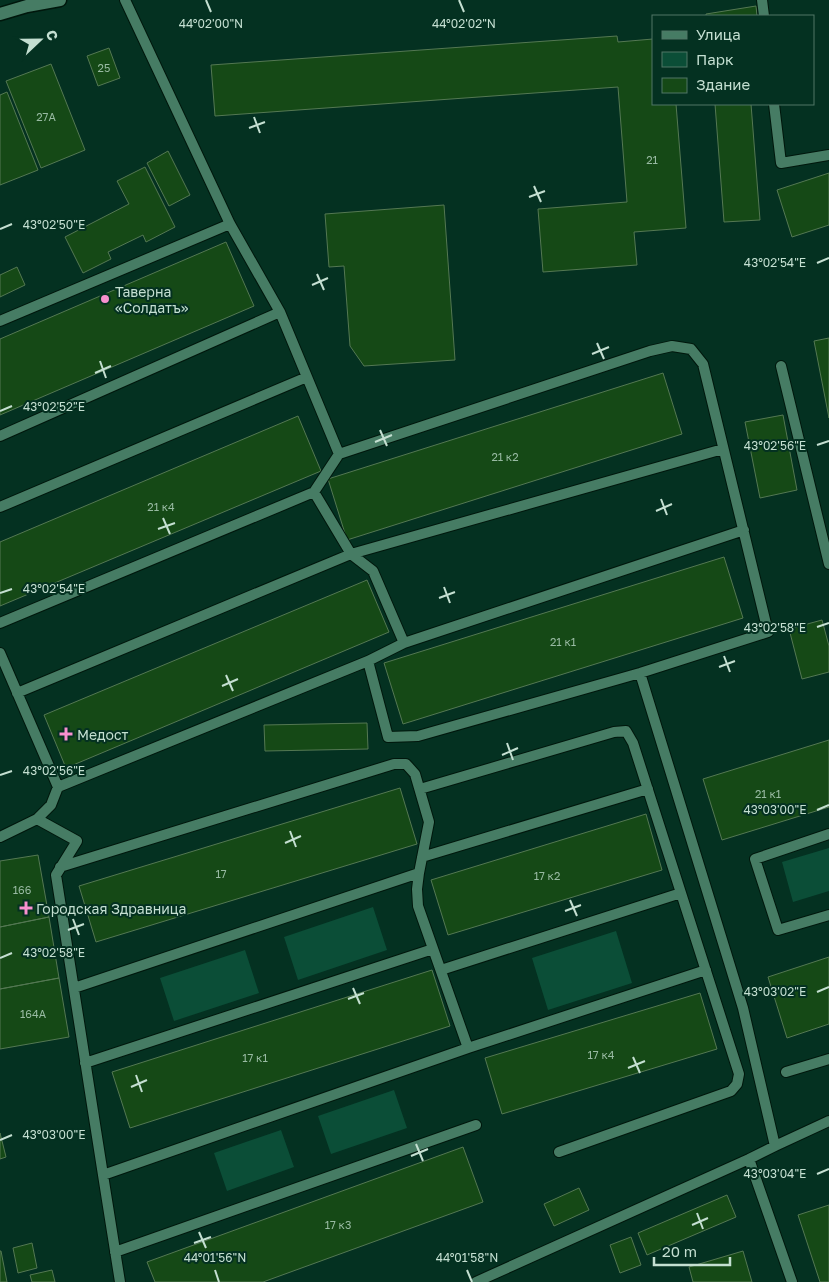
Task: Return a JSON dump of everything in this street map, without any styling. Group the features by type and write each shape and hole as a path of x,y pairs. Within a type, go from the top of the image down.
{"street":[{"path":"0,14 27,6 60,0"}],"lane":[{"path":"125,0 230,224 280,312 339,454"},
{"path":"762,0 764,15"},
{"path":"774,105 781,163 829,155"},
{"path":"0,321 230,224"},
{"path":"0,436 280,312"},
{"path":"0,623 314,492 339,454 650,350 672,346 690,349 704,364 768,632 640,673 418,736 388,737 368,661"},
{"path":"781,366 829,564"},
{"path":"0,507 307,377"},
{"path":"17,693 351,554 723,449"},
{"path":"314,492 351,554 373,571 404,643"},
{"path":"58,787 368,661 404,643 744,530"},
{"path":"0,653 58,787 51,805 37,819 0,837"},
{"path":"640,673 743,1008 774,1146"},
{"path":"420,789 614,732 626,731 634,744 739,1074 738,1084 731,1091 559,1152"},
{"path":"60,867 394,764 406,764 415,774 429,822 419,873 417,889 418,906 468,1048"},
{"path":"422,857 648,790"},
{"path":"37,819 77,841 56,875 120,1282"},
{"path":"829,834 755,858 778,930 829,915"},
{"path":"74,988 419,873"},
{"path":"441,970 681,893"},
{"path":"86,1063 433,949"},
{"path":"103,1175 468,1048 706,970"},
{"path":"786,1072 829,1059"},
{"path":"476,1282 829,1121"},
{"path":"115,1252 476,1125"},
{"path":"749,1159 792,1282"}],"green space":[{"path":"829,848 829,891 793,902 782,862"},
{"path":"373,907 387,950 298,980 284,937"},
{"path":"616,931 632,983 548,1010 532,958"},
{"path":"245,950 259,993 174,1021 160,978"},
{"path":"394,1090 407,1128 331,1154 318,1116"},
{"path":"281,1130 294,1167 227,1191 214,1153"}],"building":[{"path":"756,6 757,15 706,15"},
{"path":"617,36 618,42 652,39 652,105 676,105 686,228 634,232 637,265 543,272 538,209 627,202 618,87 215,116 211,65"},
{"path":"109,48 120,78 98,86 87,56"},
{"path":"51,64 85,150 41,168 6,81"},
{"path":"7,92 38,170 0,185 0,95"},
{"path":"715,105 751,105 760,220 724,222"},
{"path":"168,151 190,195 169,206 147,163"},
{"path":"145,167 175,227 146,242 143,235 108,252 111,259 83,273 65,237 129,204 117,181"},
{"path":"829,173 829,225 792,237 777,190"},
{"path":"444,205 455,360 364,366 350,346 344,266 329,267 325,214"},
{"path":"226,242 254,306 0,415 0,339"},
{"path":"17,267 25,285 0,297 0,275"},
{"path":"829,338 829,418 814,341"},
{"path":"663,373 682,434 347,540 328,479"},
{"path":"783,415 797,490 760,498 745,422"},
{"path":"298,416 321,471 0,606 0,542"},
{"path":"724,557 743,618 403,724 384,663"},
{"path":"367,580 389,632 66,768 44,715"},
{"path":"822,620 829,646 829,672 802,679 789,629"},
{"path":"367,723 368,749 265,751 264,725"},
{"path":"829,740 829,807 722,840 703,779"},
{"path":"400,788 417,844 96,942 79,886"},
{"path":"646,814 662,870 448,935 431,880"},
{"path":"38,855 49,917 0,927 0,861"},
{"path":"49,917 59,978 0,989 0,927"},
{"path":"829,957 829,1024 787,1038 768,977"},
{"path":"432,970 450,1026 130,1128 112,1072"},
{"path":"59,978 69,1037 0,1049 0,989"},
{"path":"700,993 717,1049 502,1114 485,1058"},
{"path":"0,1133 6,1157 0,1159"},
{"path":"463,1147 483,1202 263,1282 155,1282 147,1262"},
{"path":"579,1188 589,1210 554,1226 544,1204"},
{"path":"727,1195 736,1217 647,1255 638,1233"},
{"path":"829,1205 829,1282 820,1282 798,1215"},
{"path":"631,1237 641,1265 620,1273 610,1245"},
{"path":"32,1243 37,1268 18,1273 13,1248"},
{"path":"1,1251 7,1282 0,1282"},
{"path":"743,1251 752,1282 693,1282 689,1267"},
{"path":"52,1270 55,1282 32,1282 30,1275"}],"place":[{"name":"Таверна «Солдатъ»","path":"105,299"},
{"name":"Медост","path":"66,734"},
{"name":"Городская Здравница","path":"26,908"}]}
